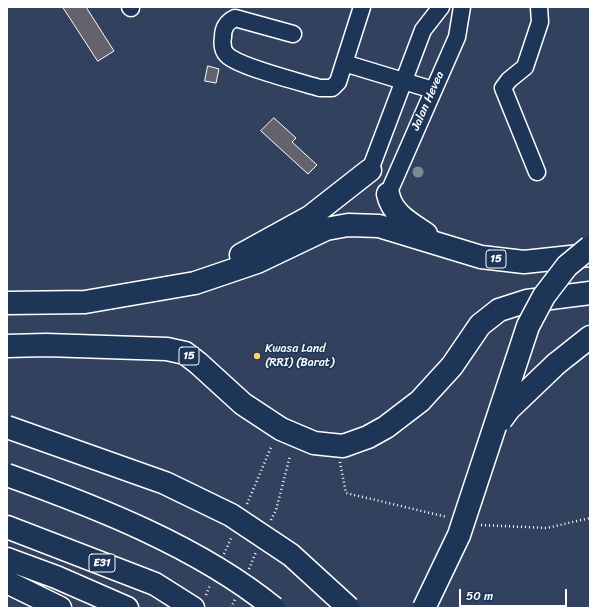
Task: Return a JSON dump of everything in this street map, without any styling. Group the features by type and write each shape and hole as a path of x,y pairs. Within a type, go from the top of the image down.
{"highway":[{"path":"85,302 229,261 310,217 370,170"},
{"path":"388,194 390,205 401,216 441,245"},
{"name":"15","path":"7,303 85,302 195,283 257,262 326,229 348,225 379,226 481,257 524,262 590,255"},
{"path":"424,608 459,535 528,326 544,296 567,266 590,247"},
{"name":"15","path":"7,346 46,345 166,349 185,353 243,404 281,429 314,443 342,446 368,438 386,427 420,401 452,366 480,325 499,310 527,301 590,293"},
{"path":"440,608 438,589 456,501 474,461 509,409 556,364 590,337"},
{"path":"7,427 165,483 231,515 291,555 349,608"},
{"path":"7,475 115,518 185,550 250,589 274,608"},
{"name":"E31","path":"7,527 155,584 193,608"},
{"name":"E31","path":"7,559 56,576 127,608"},
{"path":"7,582 60,608"}],"street":[{"path":"293,34 235,18 228,22 223,31 222,45 226,54 240,63 320,88 332,88 338,82 362,7"},
{"path":"370,170 423,30 441,7"},
{"name":"Jalan Hevea","path":"388,194 433,90 458,37 462,7"},
{"path":"537,172 529,148 503,88 509,80 525,68 540,22 539,7"},
{"path":"344,63 433,90"}],"building":[{"path":"63,7 86,7 114,51 98,61"},
{"path":"208,66 219,69 216,83 205,81"},
{"path":"274,118 296,138 292,142 317,165 308,174 261,131"}],"place":[{"name":"Kwasa Land (RRI) (Barat)","path":"257,356"}]}
